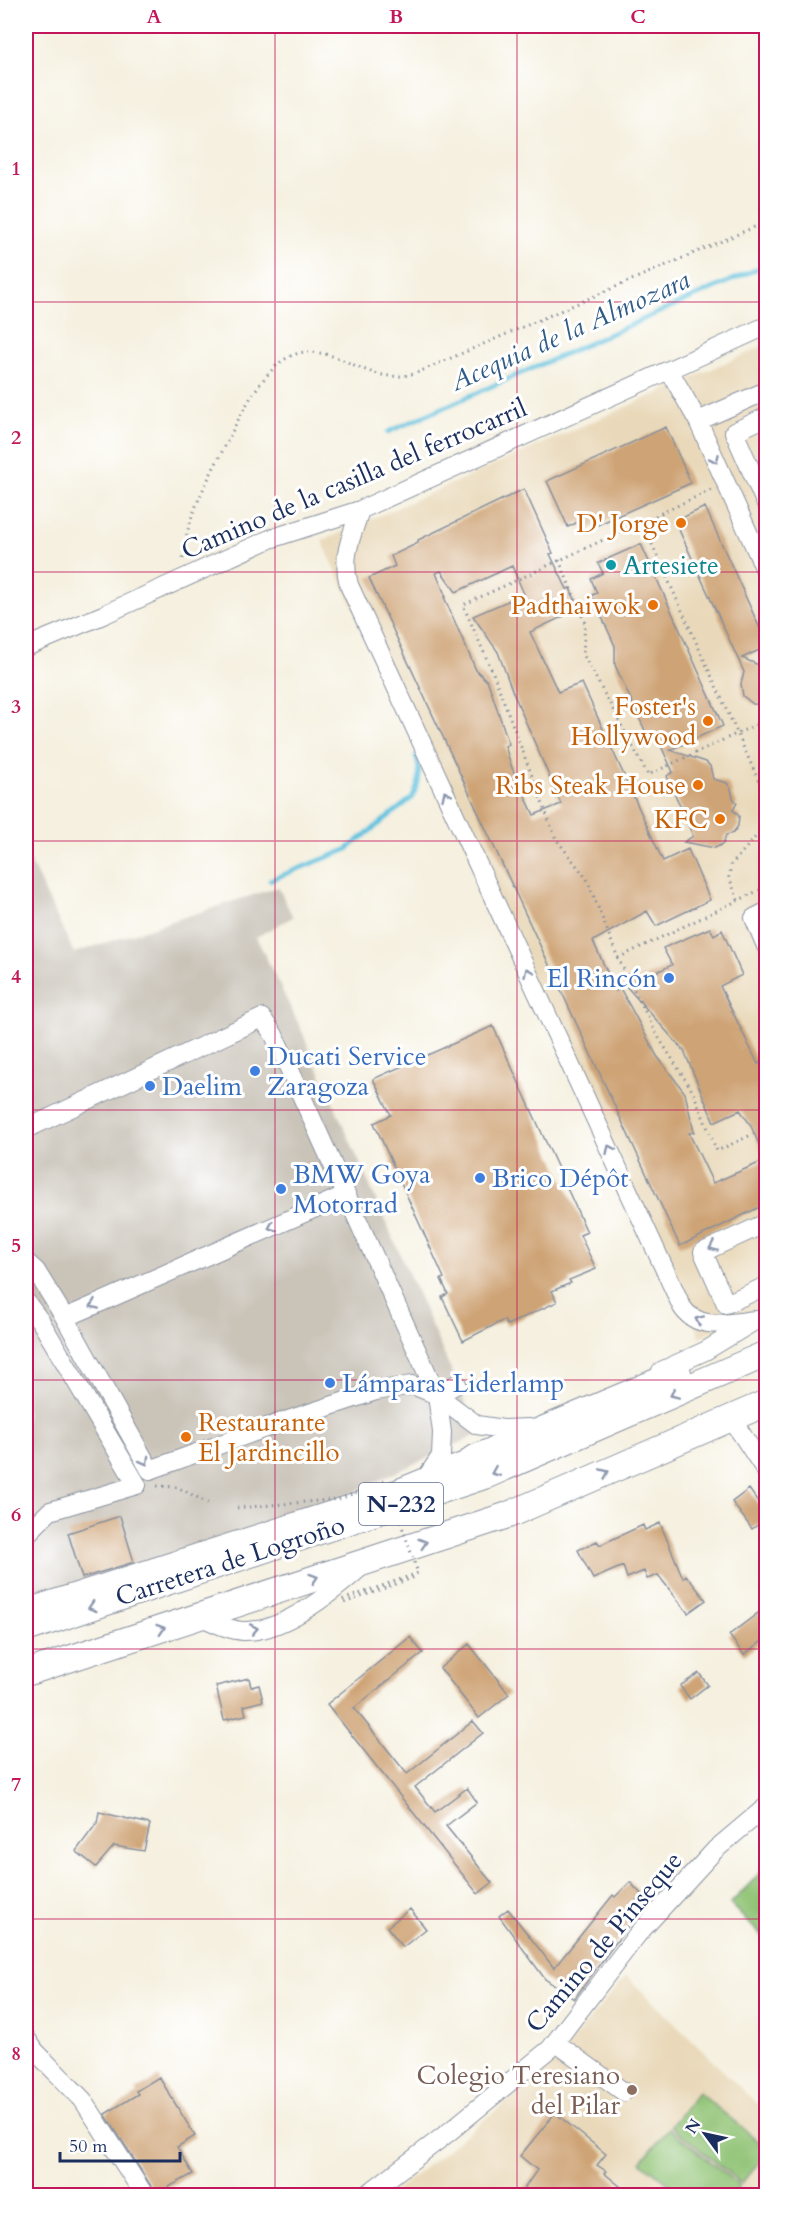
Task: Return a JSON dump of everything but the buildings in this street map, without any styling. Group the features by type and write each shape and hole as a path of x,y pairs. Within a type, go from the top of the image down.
{"highway":[{"path":"473,1459 763,1324"},
{"name":"Carretera de Logroño","path":"26,1629 488,1475 766,1354"},
{"name":"Carretera de Logroño","path":"26,1673 508,1515 766,1402"}],"street":[{"name":"Camino de la casilla del ferrocarril","path":"26,647 104,615 270,539 360,510 766,326"},
{"path":"669,370 698,421 726,483 759,536 766,572"},
{"path":"698,421 766,391"},
{"path":"766,417 734,432 766,504"},
{"path":"360,510 346,551 345,563 349,585 682,1307 692,1317 708,1324 763,1324"},
{"path":"766,912 754,918 766,946"},
{"path":"26,1129 262,1018 274,1035 434,1388 442,1432 441,1456 426,1478"},
{"path":"65,1318 345,1195"},
{"path":"766,1223 703,1252 726,1304 766,1286"},
{"path":"26,1262 36,1271 65,1318 150,1470 376,1391 412,1385 434,1388 477,1425 503,1429 529,1428"},
{"path":"26,1302 41,1322 137,1485 50,1511 27,1534 26,1539"},
{"path":"26,1608 250,1538 426,1478 473,1459 529,1428 763,1324"},
{"path":"434,1388 455,1378"},
{"path":"731,1418 766,1471"},
{"name":"Camino de Pinseque","path":"365,2196 449,2132 550,2049 637,1935 715,1850 766,1807"},
{"path":"26,2038 35,2051 83,2100 145,2196"},
{"path":"555,2042 624,2092"}],"path":[{"path":"182,579 186,535 193,513 212,472 242,412 272,369 285,358 307,352 320,353 390,378 414,374 766,222"},
{"path":"726,483 463,605 493,673 556,839 587,879 618,958 657,1035 693,1092 717,1151 766,1128"},
{"path":"642,522 766,797"},
{"path":"559,560 585,623 583,654 648,775 766,720"},
{"path":"738,900 729,877 731,865 766,825"},
{"path":"618,958 766,886"},
{"path":"237,1508 340,1499 386,1480 418,1573 342,1600 344,1604 415,1577"},
{"path":"137,1485 177,1487 208,1503"}],"shaded area":[{"path":"766,345 766,1307 700,1337 322,541"},
{"path":"26,853 74,953 278,887 293,917 256,937 300,1027 479,1434 287,1523 26,1596"},
{"name":"Colegio Teresiano del Pilar","path":"626,1976 766,2113 766,2195 389,2196 549,2068"}],"green space":[{"path":"766,1867 766,1940 730,1904"},
{"path":"698,2092 766,2147 766,2154 742,2184 671,2126"},
{"path":"669,2128 740,2186 732,2195 683,2195 641,2162"}],"waterway":[{"name":"Acequia de la Almozara","path":"388,432 766,265"},
{"name":"Acequia de la Almozara","path":"270,880 346,850 412,798 419,777 416,756"}],"place":[{"name":"D' Jorge","path":"681,523"},
{"name":"Artesiete","path":"611,565"},
{"name":"Padthaiwok","path":"653,605"},
{"name":"Foster's Hollywood","path":"708,721"},
{"name":"Ribs Steak House","path":"698,785"},
{"name":"KFC","path":"720,819"},
{"name":"El Rincón","path":"669,978"},
{"name":"Ducati Service Zaragoza","path":"255,1071"},
{"name":"Daelim","path":"150,1086"},
{"name":"Brico Dépôt","path":"480,1178"},
{"name":"BMW Goya Motorrad","path":"281,1189"},
{"name":"Lámparas Liderlamp","path":"330,1383"},
{"name":"Restaurante El Jardincillo","path":"186,1437"},
{"name":"Colegio Teresiano del Pilar","path":"632,2090"}]}
